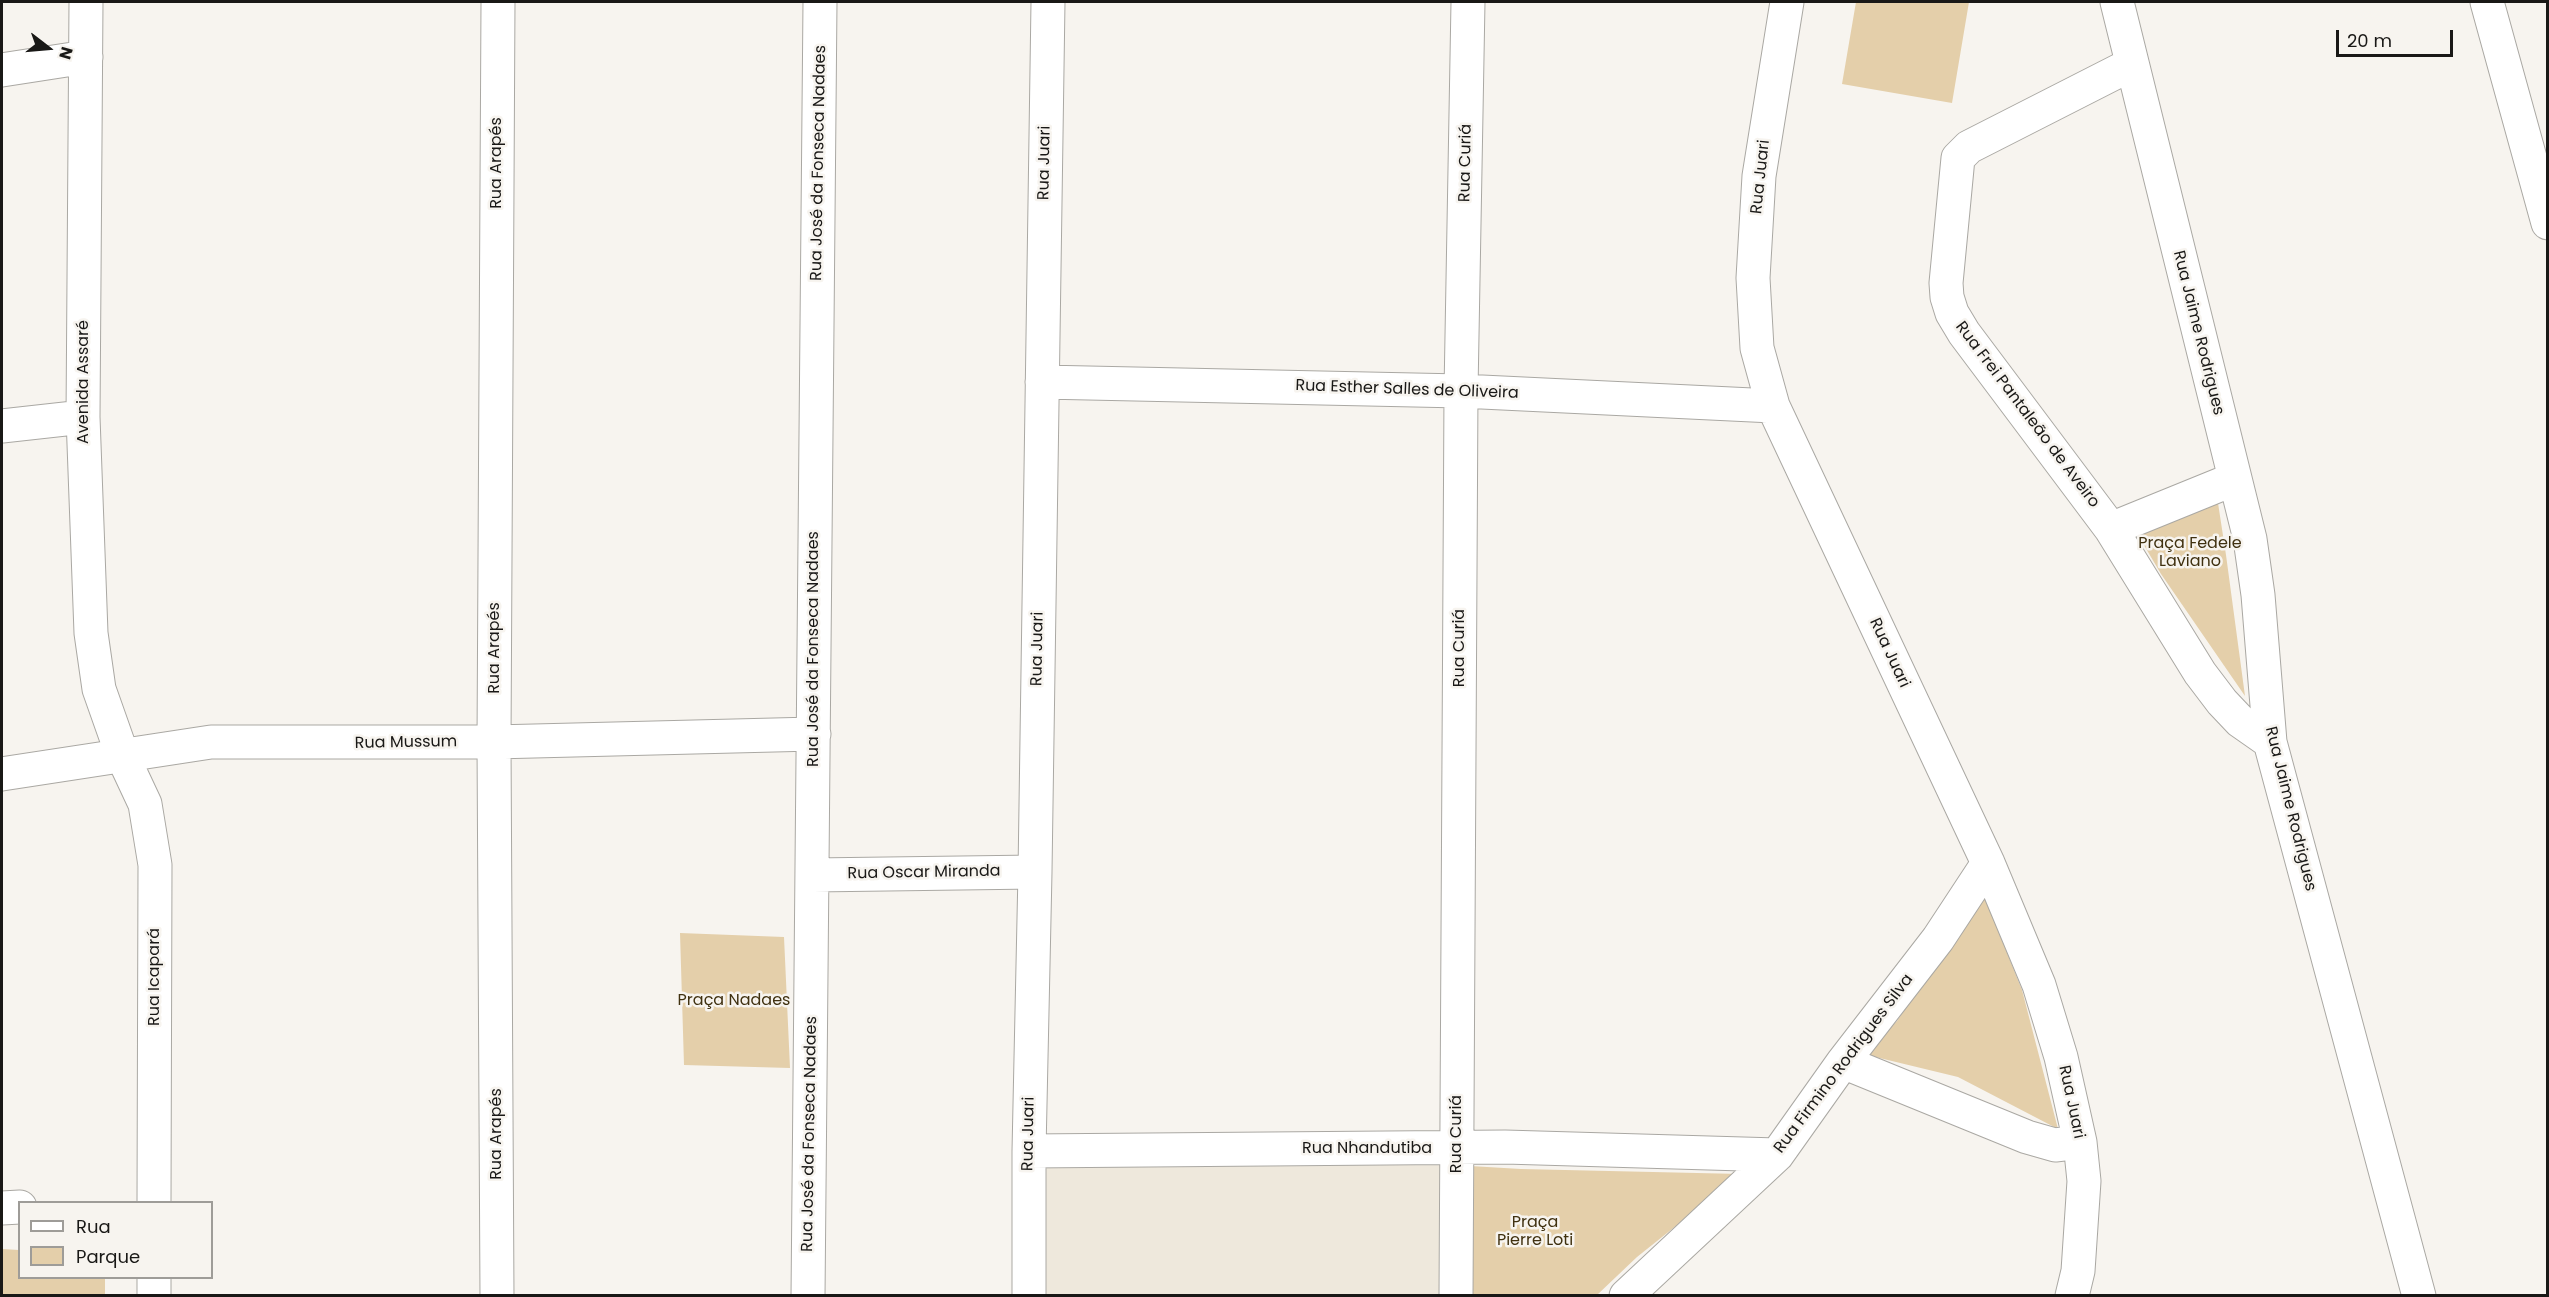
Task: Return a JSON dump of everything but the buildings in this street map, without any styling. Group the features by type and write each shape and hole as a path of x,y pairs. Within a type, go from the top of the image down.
{"street":[{"name":"Avenida Assaré","path":"86,2 83,417 91,633 99,689 123,757"},
{"name":"Rua Arapés","path":"497,1296 494,742 498,2"},
{"name":"Rua José da Fonseca Nadaes","path":"808,1296 820,2"},
{"name":"Rua Juari","path":"1029,1296 1029,1152 1048,2"},
{"name":"Rua Curiá","path":"1456,1296 1461,391 1468,2"},
{"name":"Rua Juari","path":"1787,2 1759,176 1753,279 1757,348 1773,406 1988,863 2039,985 2061,1057 2080,1142 2084,1181 2082,1220 2078,1271 2072,1296"},
{"name":"Rua Jaime Rodrigues","path":"2117,2 2250,539 2270,742 2411,1288"},
{"path":"2487,2 2547,223"},
{"path":"2,70 86,57"},
{"name":"Rua Frei Pantaleão de Aveiro","path":"2132,64 1969,147 1958,158 1946,283 1952,313 1964,333 2111,529 2200,673 2240,721 2270,742"},
{"name":"Rua Esther Salles de Oliveira","path":"1042,382 1461,391 1773,406"},
{"path":"2,426 83,417"},
{"path":"2111,529 2234,479"},
{"name":"Rua Mussum","path":"2,774 211,742 494,742 814,734"},
{"name":"Rua Icapará","path":"123,757 144,804 155,864 146,1201"},
{"name":"Rua Firmino Rodrigues Silva","path":"1626,1296 1777,1155 1843,1062 1938,939 1988,863"},
{"name":"Rua Oscar Miranda","path":"813,875 1035,872"},
{"path":"1843,1062 2027,1137 2055,1145 2080,1142"},
{"name":"Rua Nhandutiba","path":"1029,1152 1505,1147 1777,1155"},
{"path":"2,1208 18,1207"},
{"path":"154,1279 154,1296"}],"shaded area":[{"path":"1443,1160 1439,1295 1041,1296 1043,1166"}],"green space":[{"path":"1856,2 1969,2 1952,103 1842,84"},
{"name":"Praça Fedele Laviano","path":"2218,503 2245,696 2161,574 2138,535"},
{"path":"1983,893 2022,990 2058,1129 1958,1077 1863,1054 1897,1021"},
{"name":"Praça Nadaes","path":"680,933 784,937 790,1068 684,1065"},
{"name":"Praça Pierre Loti","path":"1470,1166 1741,1174 1637,1257 1597,1295 1471,1296"},
{"path":"2,1249 18,1250 18,1279 105,1279 105,1295 2,1295"}]}
